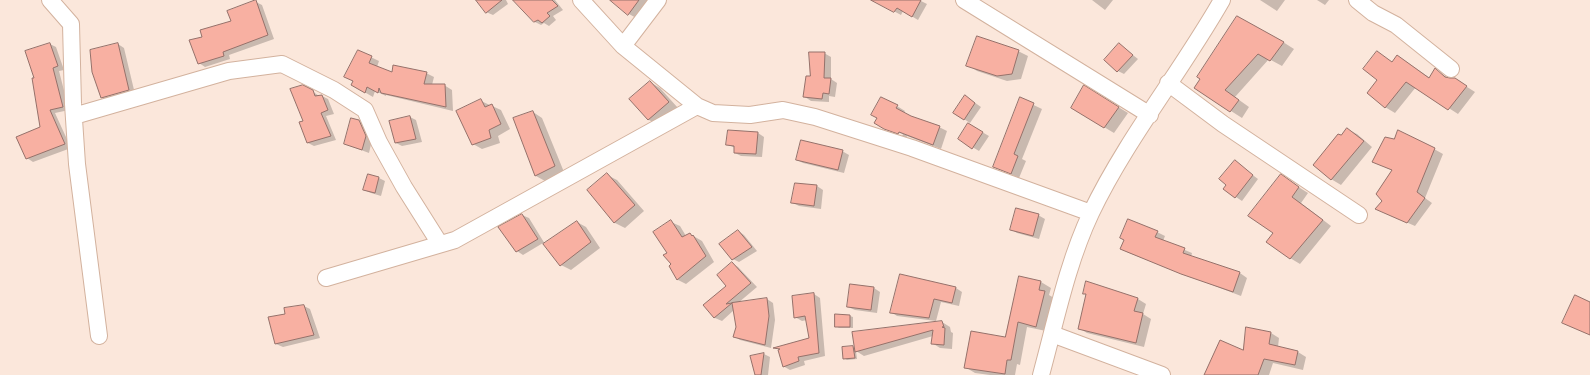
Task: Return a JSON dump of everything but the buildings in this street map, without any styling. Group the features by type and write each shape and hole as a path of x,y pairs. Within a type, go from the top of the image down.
{"street":[{"path":"50,0 71,24 77,164 99,336"},
{"path":"581,0 623,46 697,106 713,112 750,115 783,110 815,117 912,148 1091,213"},
{"path":"623,46 658,0"},
{"path":"964,0 1150,115"},
{"path":"1041,375 1070,264 1091,213 1168,83 1222,0"},
{"path":"1357,0 1373,13 1396,25 1451,69"},
{"path":"74,116 229,71 282,64 334,90 365,110 379,142 400,181 440,244"},
{"path":"1168,83 1223,124 1359,215"},
{"path":"326,278 455,240 697,106"},
{"path":"1052,334 1162,375"}]}
